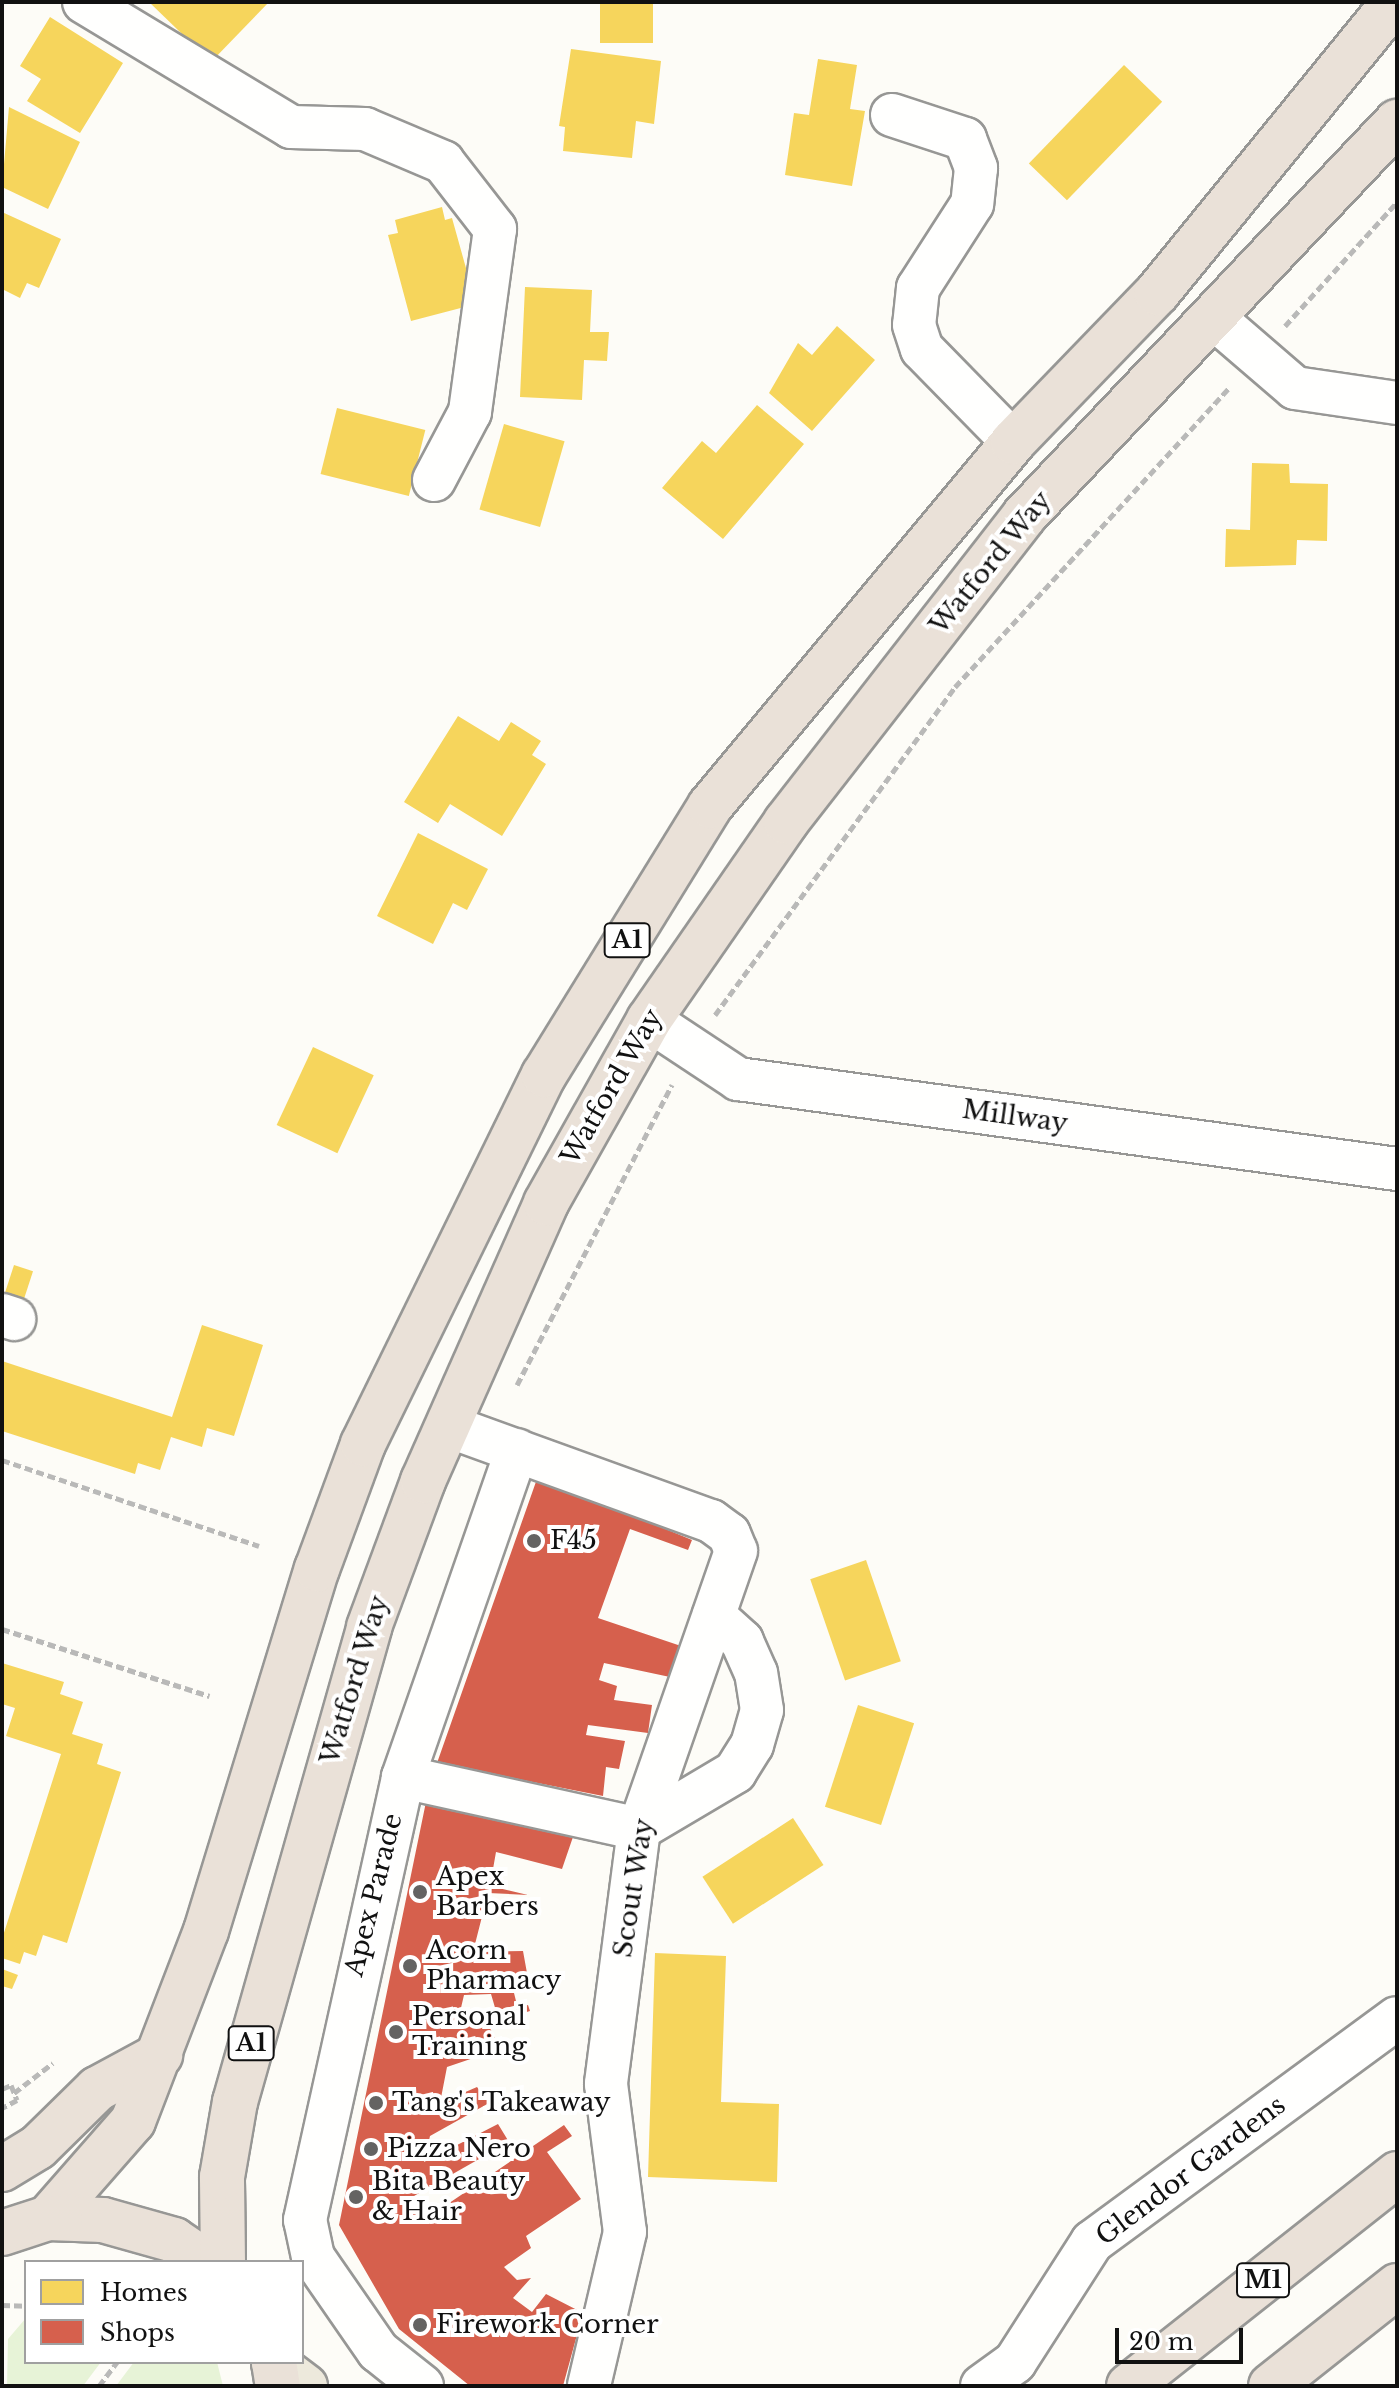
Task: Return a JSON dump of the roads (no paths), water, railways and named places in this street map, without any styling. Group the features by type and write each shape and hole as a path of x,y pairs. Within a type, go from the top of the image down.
{"highway":[{"name":"A1","path":"48,2218 133,2121 160,2055 363,1444 544,1075 710,806 1013,442 1157,293 1394,2"},
{"name":"Watford Way","path":"223,2260 222,2177 235,2102 369,1627 448,1426 546,1203 649,1020 786,822 1024,516 1216,320 1397,122"},
{"path":"2,2169 38,2147 97,2089 160,2055"},
{"name":"M1","path":"1129,2386 1397,2174"},
{"path":"2,2233 48,2218 103,2220 174,2240 204,2260"},
{"path":"1271,2386 1397,2286"},
{"path":"274,2364 278,2386"}],"main road":[{"path":"277,2364 305,2386"}],"street":[{"path":"84,2 291,127 365,129 443,162 495,229 470,412 434,480"},
{"path":"892,115 965,139 970,153 972,204 918,288 914,325 922,349 1013,442"},
{"path":"1216,320 1295,388 1397,403"},
{"name":"Millway","path":"649,1020 691,1051 738,1079 1397,1169"},
{"path":"448,1426 504,1445"},
{"name":"Scout Way","path":"504,1445 729,1534 736,1551 639,1829 606,2084 625,2232 589,2386"},
{"name":"Apex Parade","path":"422,2386 378,2351 313,2257 305,2220 403,1777 504,1445"},
{"path":"403,1777 639,1829 735,1772 752,1745 762,1710 756,1673 742,1641 714,1616"},
{"name":"Glendor Gardens","path":"982,2386 1015,2362 1092,2242 1397,2018"}],"place":[{"name":"F45","path":"534,1541"},
{"name":"Apex Barbers","path":"420,1892"},
{"name":"Acorn Pharmacy","path":"410,1966"},
{"name":"Personal Training","path":"396,2032"},
{"name":"Tang's Takeaway","path":"376,2103"},
{"name":"Pizza Nero","path":"371,2149"},
{"name":"Bita Beauty & Hair","path":"356,2197"},
{"name":"Firework Corner","path":"420,2325"}]}
